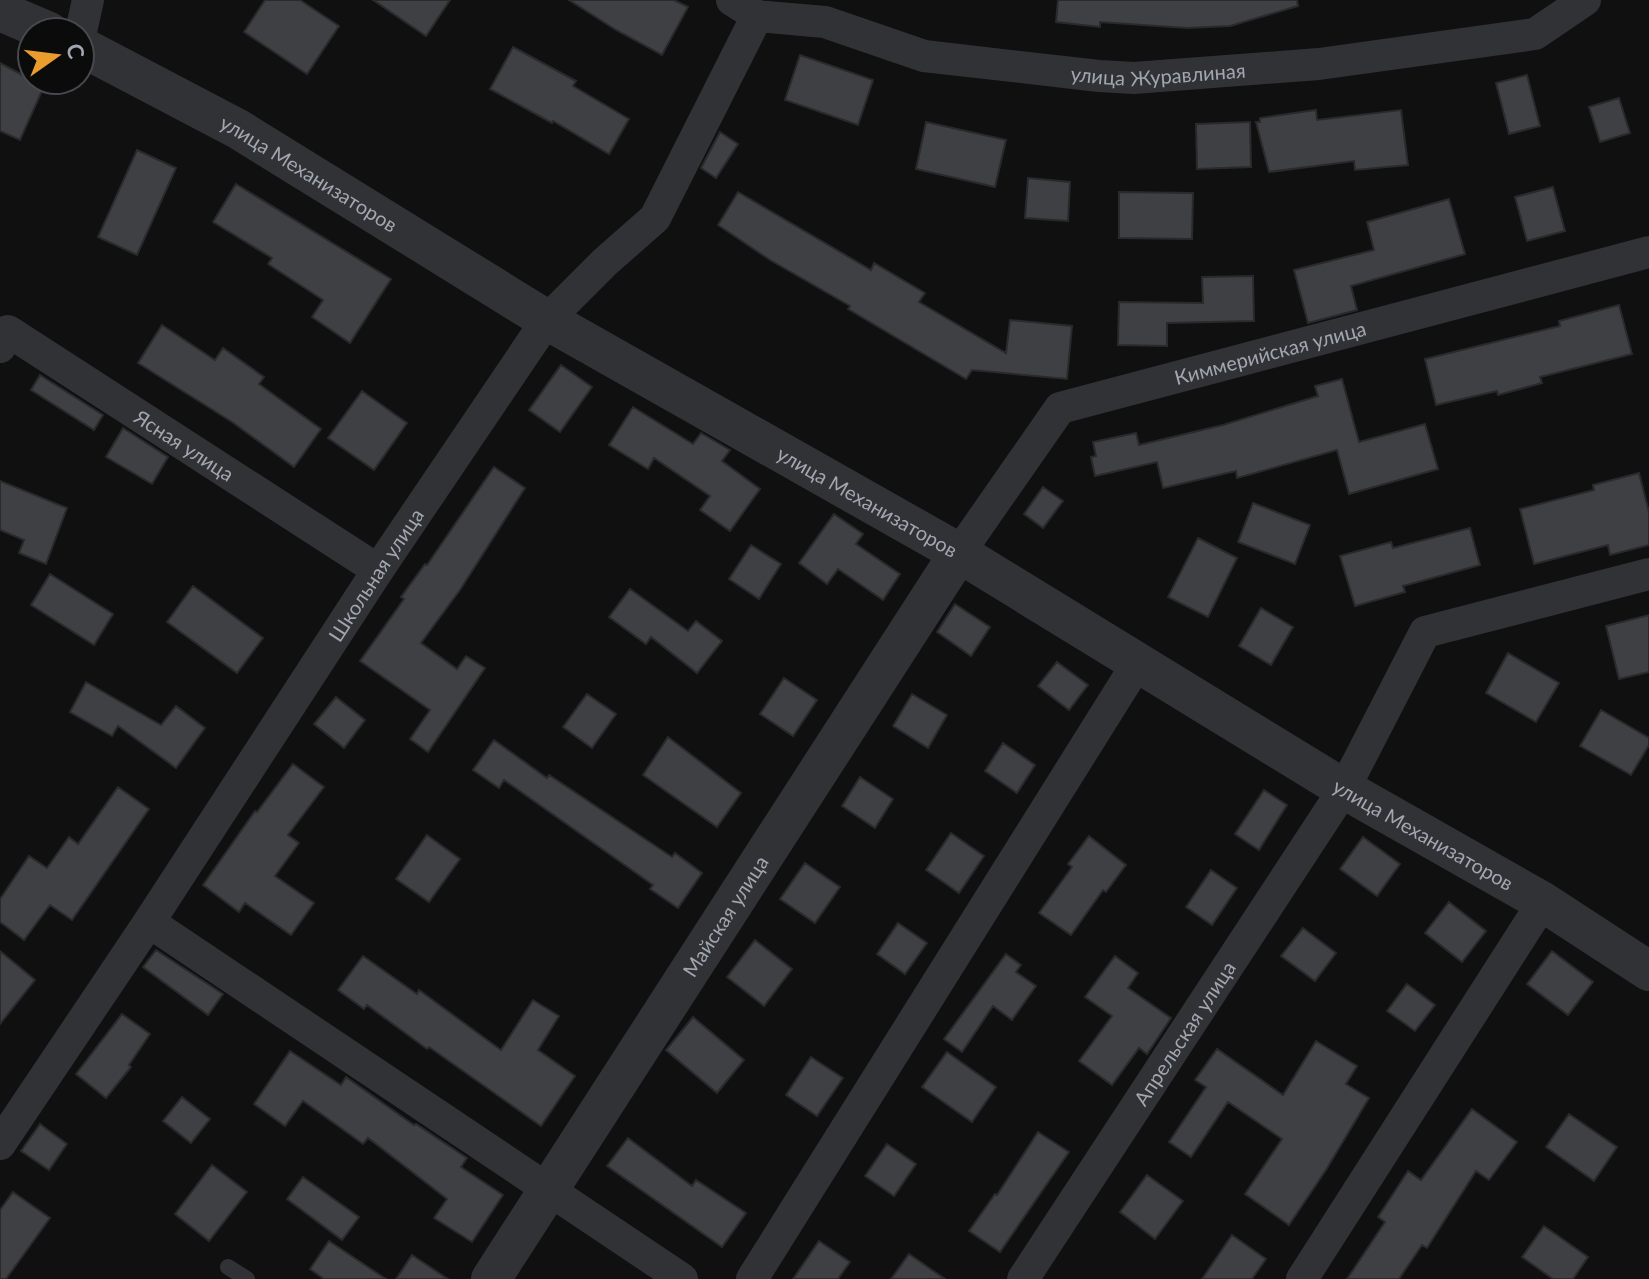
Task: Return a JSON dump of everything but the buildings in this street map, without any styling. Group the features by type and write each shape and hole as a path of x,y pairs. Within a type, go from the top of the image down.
{"street":[{"name":"улица Журавлиная","path":"744,8 825,22 924,56 1134,78 1319,64 1535,34 1585,0"},
{"name":"Школьная улица","path":"0,1144 378,570 547,320 655,218 744,8"},
{"name":"улица Механизаторов","path":"96,54 238,129 547,320 959,553 1344,789 1543,902 1649,971"},
{"name":"Киммерийская улица","path":"959,553 1060,408 1649,252"},
{"name":"Ясная улица","path":"0,347 8,331 378,570"},
{"name":"Майская улица","path":"491,1279 959,553"},
{"name":"Апрельская улица","path":"1023,1279 1344,789 1425,632 1649,574"},
{"path":"752,1279 1137,664"},
{"path":"1302,1279 1543,902"},
{"path":"149,922 682,1279"}],"lane":[{"path":"228,1267 247,1279"}]}
